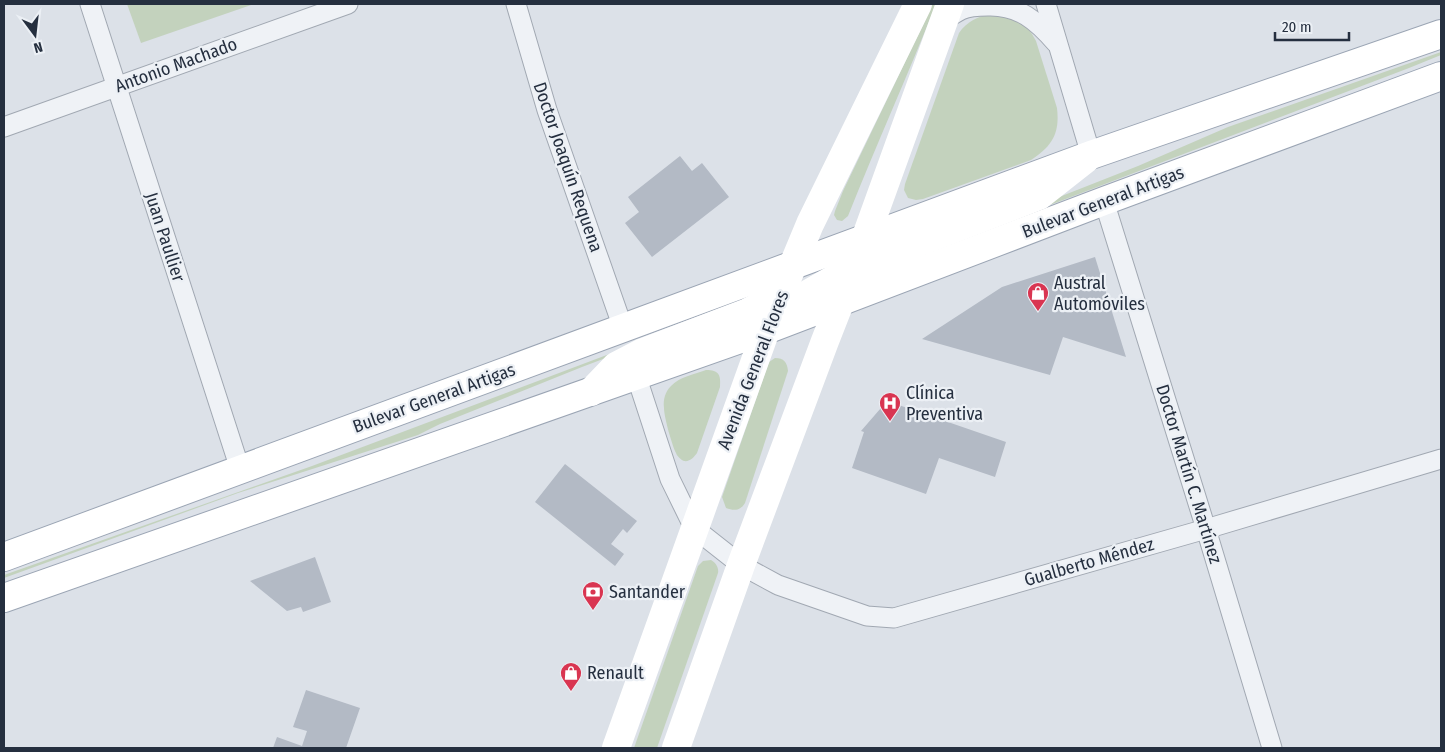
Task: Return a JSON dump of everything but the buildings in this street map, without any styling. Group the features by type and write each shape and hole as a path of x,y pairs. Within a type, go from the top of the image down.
{"main road":[{"name":"Avenida General Flores","path":"616,748 766,330 810,224 918,4"},
{"path":"676,748 741,566 865,239 947,12"},
{"name":"Bulevar General Artigas","path":"4,557 1091,155 1441,34"},
{"name":"Bulevar General Artigas","path":"4,598 766,330 1104,201 1441,76"},
{"name":"Bulevar General Artigas","path":"766,330 806,295 853,268 1039,196 1091,155"},
{"name":"Bulevar General Artigas","path":"591,392 616,366 643,352 748,312 809,281 845,258 865,239"}],"street":[{"name":"Juan Paullier","path":"90,4 240,469"},
{"name":"Antonio Machado","path":"4,127 348,4"},
{"name":"Doctor Joaquín Requena","path":"516,4 547,110 623,328"},
{"path":"1046,4 1091,155"},
{"path":"947,12 978,6 1005,6 1018,10 1034,21 1059,46"},
{"name":"Doctor Martín C. Martínez","path":"1104,201 1272,748"},
{"path":"636,376 670,479 694,528 741,566"},
{"name":"Gualberto Méndez","path":"741,566 778,585 867,616 894,618 1206,529 1441,459"}],"green space":[{"path":"127,4 254,4 141,43"},
{"path":"932,4 936,4 848,216 842,221 837,220 834,215 843,191"},
{"path":"991,13 1004,14 1026,26 1036,41 1057,108 1056,132 1044,150 1031,160 923,199 908,198 904,190 905,184 959,33 973,20"},
{"path":"1441,52 1441,55 1409,68 1029,213 942,243 1138,166 1228,127"},
{"path":"734,307 735,309 582,367 440,424 418,435 238,493 4,578 4,575 312,466"},
{"path":"775,358 784,361 788,371 745,503 739,509 729,509 726,508 722,497 769,362"},
{"path":"706,370 714,371 718,374 720,387 697,453 690,460 684,461 680,459 670,438 664,412 665,396 669,388 678,380"},
{"path":"711,560 717,566 718,573 657,748 634,748 698,566 703,561"}],"place":[{"name":"Austral Automóviles","path":"1038,312"},
{"name":"Clínica Preventiva","path":"890,422"},
{"name":"Santander","path":"593,611"},
{"name":"Renault","path":"571,692"}]}
